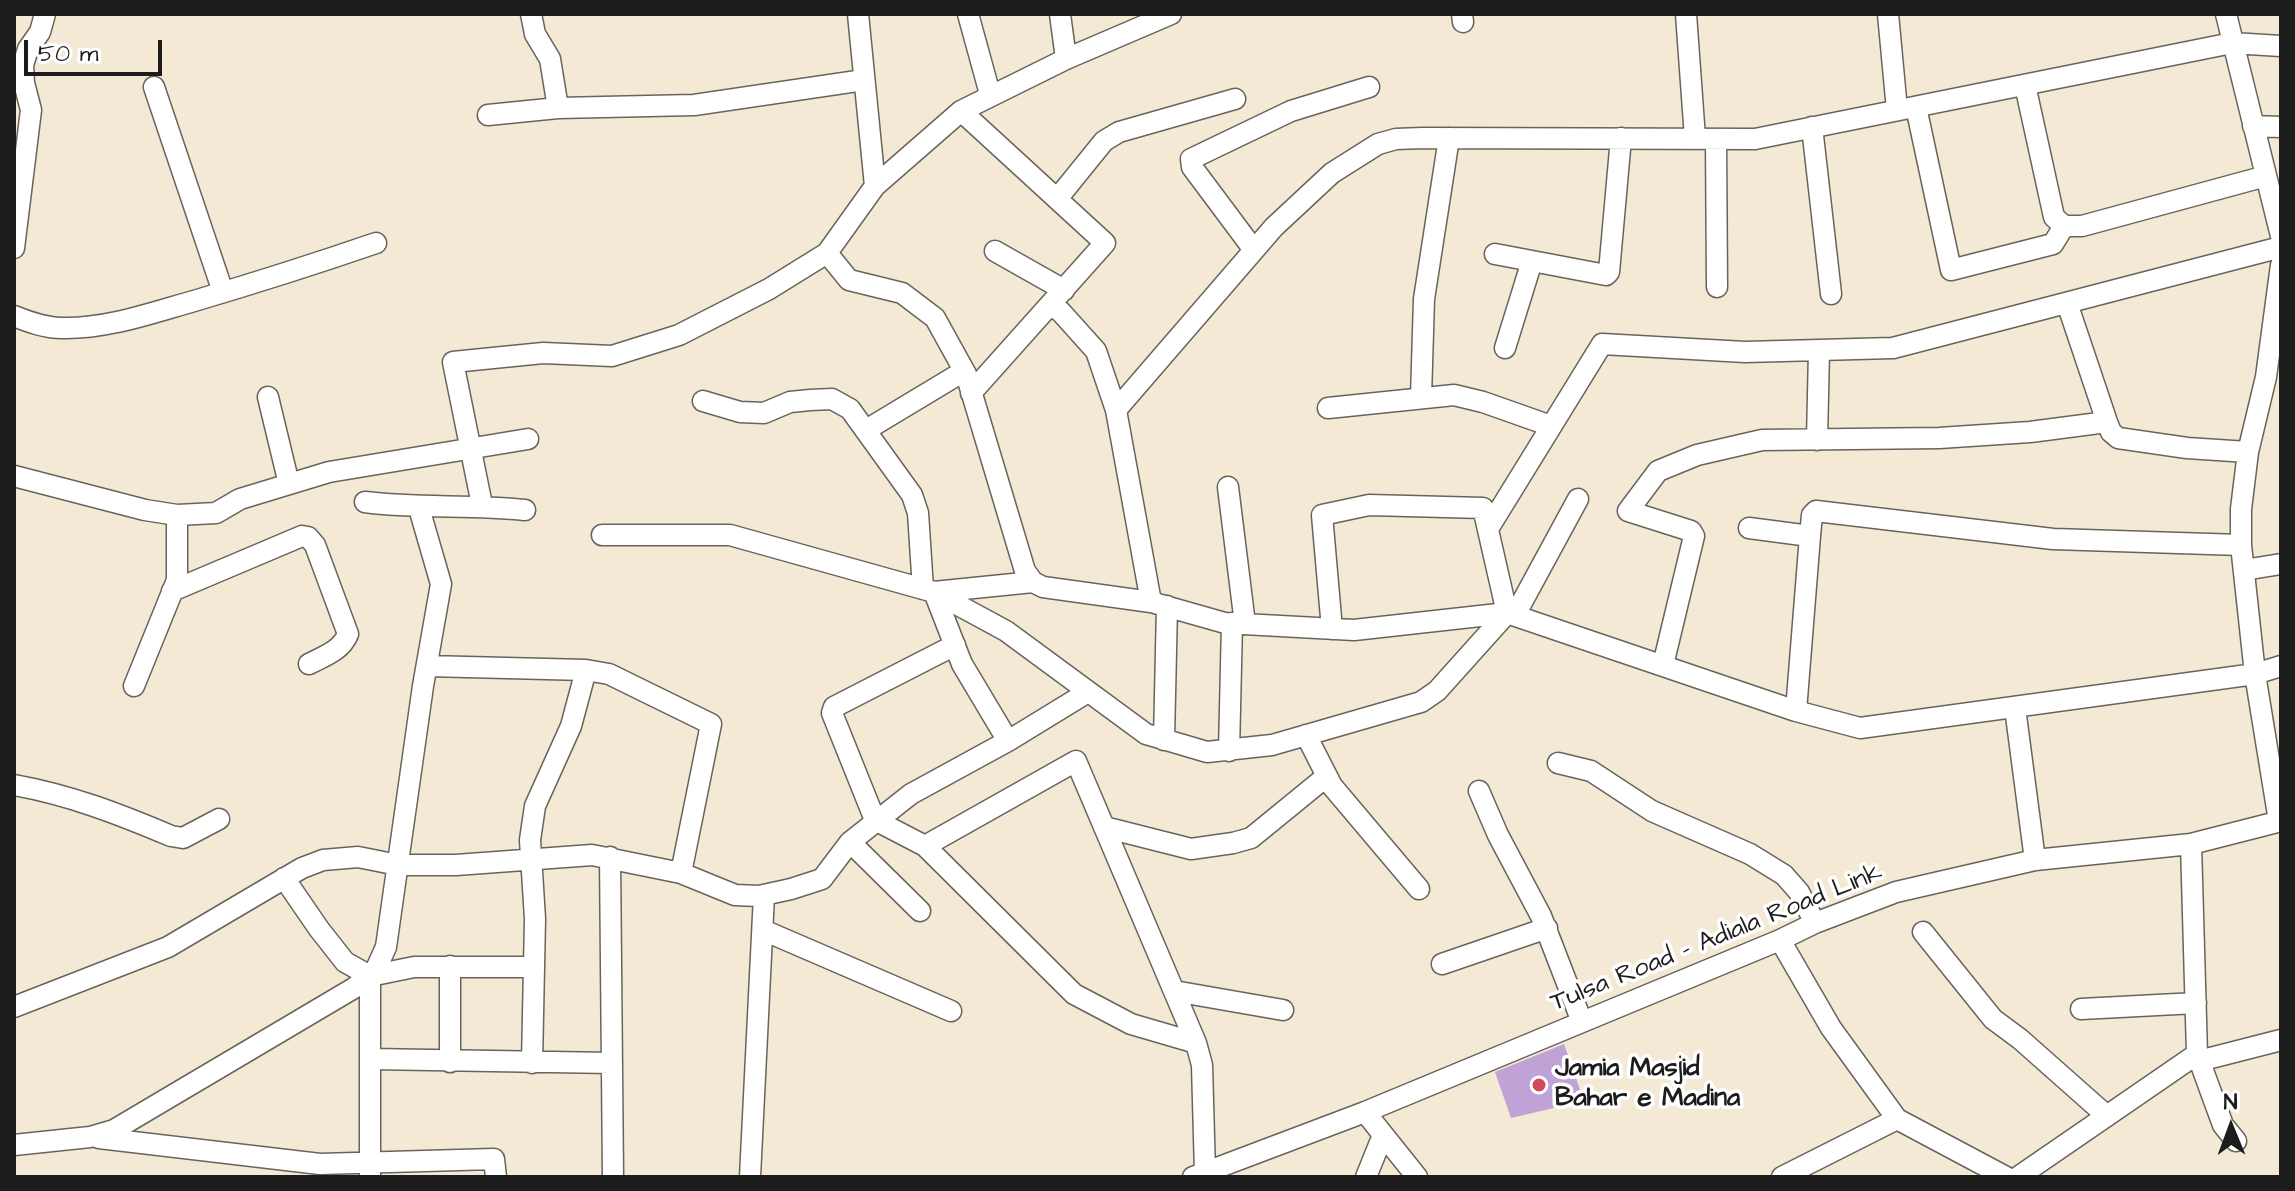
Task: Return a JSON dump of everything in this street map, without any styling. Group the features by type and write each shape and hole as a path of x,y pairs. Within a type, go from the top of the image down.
{"street":[{"path":"15,238 23,65 28,49 40,32 45,14"},
{"path":"531,14 535,34 550,59 558,108"},
{"path":"858,14 875,186"},
{"path":"968,14 990,94"},
{"path":"1060,14 1066,59"},
{"path":"482,505 453,362 543,353 612,356 679,335 769,289 827,253 875,186 961,111 990,94 1171,14"},
{"path":"1686,14 1706,138 1717,287"},
{"path":"1888,14 1906,108 1951,270 2053,244 2064,226"},
{"path":"2226,14 2280,226"},
{"path":"1116,410 1274,227 1332,173 1378,144 1396,139 1449,138 1755,139 2232,43 2281,46"},
{"path":"488,115 558,108 694,105 864,80"},
{"path":"2025,85 2054,217 2064,226 2082,226 2266,176"},
{"path":"154,87 223,292"},
{"path":"1254,250 1192,167 1191,159 1291,111 1369,87"},
{"path":"1057,199 1104,141 1119,132 1235,99"},
{"path":"961,111 1105,243 971,393"},
{"path":"2253,126 2281,127"},
{"path":"1812,127 1831,294"},
{"path":"1421,397 1424,299 1449,138"},
{"path":"1495,254 1602,275 1609,272 1621,138"},
{"path":"14,316 42,326 96,326 139,317 376,243"},
{"path":"1488,529 1602,344 1745,352 1893,348 2281,247"},
{"path":"995,251 1057,298 1061,312 1096,351 1116,410 1159,604 1164,740"},
{"path":"827,253 849,280 902,293 935,318 964,371 1025,571 1033,582 1043,587 1159,604 1238,624 1354,630 1511,614 1796,711 1860,728 2255,674 2281,666"},
{"path":"1505,348 1532,261"},
{"path":"2280,821 2255,674 2241,545 2241,509 2248,452 2266,377 2281,265"},
{"path":"2067,303 2107,422 2118,438 2187,448 2248,452"},
{"path":"1817,440 1819,351"},
{"path":"866,430 964,371"},
{"path":"1328,408 1454,395 1551,426"},
{"path":"268,397 289,484"},
{"path":"703,401 740,412 764,413 790,402 832,399 850,409 912,495 918,513 928,590 962,664 1008,741"},
{"path":"1663,665 1694,536 1691,531 1628,511 1658,471 1697,455 1762,440 1939,438 2030,432 2107,422"},
{"path":"14,476 145,510 177,515 216,513 240,499 329,472 528,439"},
{"path":"1228,487 1238,624 1229,751"},
{"path":"602,535 730,535 928,590 1006,631 1146,734 1207,752 1272,745 1421,702 1437,691 1511,614 1578,499"},
{"path":"365,502 401,507 482,505 525,510"},
{"path":"1332,629 1322,515 1369,505 1483,508 1511,614"},
{"path":"1796,711 1812,515 1819,510 2053,539 2241,545"},
{"path":"134,686 177,580 177,515"},
{"path":"14,1145 90,1137 114,1130 354,988 376,969 386,947 441,584 421,515"},
{"path":"1749,528 1810,536"},
{"path":"172,591 302,536 308,537 315,545 348,634 345,642 334,651 309,664"},
{"path":"2244,570 2281,564"},
{"path":"928,590 1033,582"},
{"path":"955,645 834,707 832,713 875,820 925,846 1074,994 1131,1024 1196,1043"},
{"path":"427,666 586,670 609,674 711,724 681,873"},
{"path":"532,1063 534,967 530,840 535,806 571,726 586,670"},
{"path":"14,1007 168,947 284,878 323,860 358,857 398,865 456,865 592,855 681,873 735,895 764,895 791,889 822,879 850,842 911,794 1008,741 1088,692"},
{"path":"2015,708 2035,860"},
{"path":"1306,735 1332,786 1419,889"},
{"path":"925,846 1076,761 1196,1043 1202,1065 1209,1174"},
{"path":"1558,763 1591,771 1652,811 1750,854 1784,875 1799,892 1815,923"},
{"path":"1104,827 1191,849 1233,843 1251,838 1327,776"},
{"path":"14,785 101,806 171,836 183,838 219,819"},
{"path":"1479,791 1547,928 1582,1022"},
{"name":"Tulsa Road - Adiala Road Link","path":"1209,1174 1896,892 2035,860 2191,844 2280,821"},
{"path":"850,842 920,911"},
{"path":"2191,844 2198,1058 2223,1125 2236,1141"},
{"path":"610,857 613,1177"},
{"path":"284,878 345,962 370,976 414,967 534,967"},
{"path":"750,1177 764,895"},
{"path":"1442,964 1547,928"},
{"path":"763,930 951,1011"},
{"path":"1923,932 1993,1019 2107,1116"},
{"path":"1780,940 1831,1028 1897,1119 2006,1177"},
{"path":"450,966 450,1062"},
{"path":"369,1170 370,976"},
{"path":"1174,991 1283,1010"},
{"path":"2081,1009 2196,1003"},
{"path":"2018,1177 2198,1058 2281,1040"},
{"path":"371,1059 612,1063"},
{"path":"1365,1112 1417,1177"},
{"path":"1787,1176 1897,1119"},
{"path":"1366,1177 1383,1135"},
{"path":"90,1137 369,1170 494,1159 496,1177"}],"building":[{"name":"Jamia Masjid Bahar e Madina","path":"1564,1044 1584,1101 1511,1118 1495,1072"}],"place":[{"name":"Jamia Masjid Bahar e Madina","path":"1539,1085"}]}
